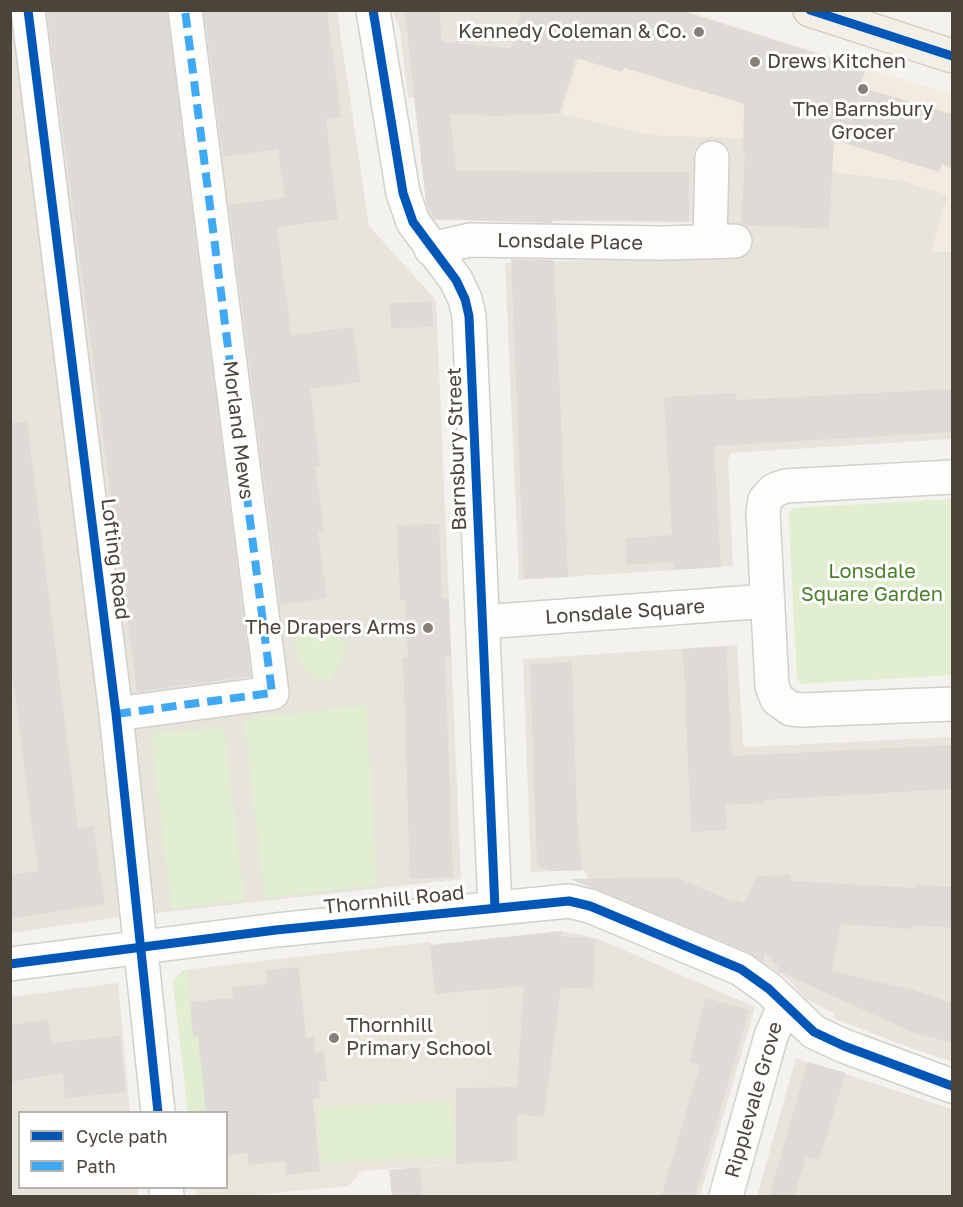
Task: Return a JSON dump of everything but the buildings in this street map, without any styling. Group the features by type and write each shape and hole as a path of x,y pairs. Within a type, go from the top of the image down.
{"main road":[{"path":"810,10 952,56"}],"street":[{"name":"Lofting Road","path":"28,10 116,714 159,1111"},
{"name":"Morland Mews","path":"116,714 272,693 185,10"},
{"name":"Barnsbury Street","path":"373,10 403,193 413,222 456,280 470,316 495,908"},
{"name":"Lonsdale Place","path":"431,249 470,240 722,242 712,158"},
{"path":"952,477 786,486 774,490 765,500 764,512 772,686 777,699 791,709 802,710 952,704"},
{"name":"Lonsdale Square","path":"482,622 768,601"},
{"name":"Thornhill Road","path":"10,964 141,947 568,901 590,906 741,969 756,978 814,1032 844,1046 952,1086"},
{"name":"Ripplevale Grove","path":"726,1197 771,1036 784,1004"}],"shaded area":[{"path":"10,11 337,11 369,226 436,300 461,879 113,918 11,933"},
{"path":"393,11 593,11 562,114 652,135 743,138 743,154 816,162 835,172 904,181 948,195 931,252 952,252 952,439 731,453 728,460 733,566 519,580 505,263 732,256 731,223 428,220 414,98 408,97 400,30"},
{"path":"593,11 689,11 952,95 952,252 931,252 948,195 904,181 835,172 816,162 743,154 743,138 652,135 561,114"},
{"path":"737,645 745,747 952,737 952,1062 835,1019 833,1013 805,998 788,979 767,965 592,888 584,870 531,872 523,659"},
{"path":"561,931 596,938 755,1007 700,1196 392,1196 389,1170 490,1161 488,989"},
{"name":"Thornhill Primary School","path":"430,942 430,945 488,989 491,1161 362,1171 348,1186 244,1196 197,1196 196,1189 228,1189 228,1111 188,1111 173,982 183,970"},
{"path":"118,983 130,1111 18,1111 18,1189 138,1189 138,1196 11,1196 10,997"},
{"path":"796,1058 952,1109 952,1196 757,1196"}],"green space":[{"name":"Lonsdale Square Garden","path":"952,499 952,675 801,684 797,679 790,544 789,514 793,508"},
{"path":"318,624 346,641 341,661 331,680 316,680 301,663 294,642 297,628"},
{"path":"366,705 377,885 265,898 244,720"},
{"path":"224,727 244,900 172,909 151,735"},
{"path":"183,970 187,970 193,1036 198,1036 206,1111 188,1111 173,982"},
{"path":"452,1101 455,1157 321,1163 318,1107"}],"marked path":[{"path":"116,714 272,693 185,10"}],"cycle path":[{"path":"28,10 116,714 158,1111"},
{"path":"373,10 403,193 413,222 456,280 465,299 469,316 495,908"},
{"path":"810,10 952,56"},
{"path":"10,964 276,930 569,901 590,906 741,969 769,989 814,1032 844,1046 952,1086"}],"place":[{"name":"Kennedy Coleman & Co.","path":"699,32"},
{"name":"Drews Kitchen","path":"755,62"},
{"name":"The Barnsbury Grocer","path":"863,89"},
{"name":"The Drapers Arms","path":"428,628"},
{"name":"Thornhill Primary School","path":"334,1038"}]}
